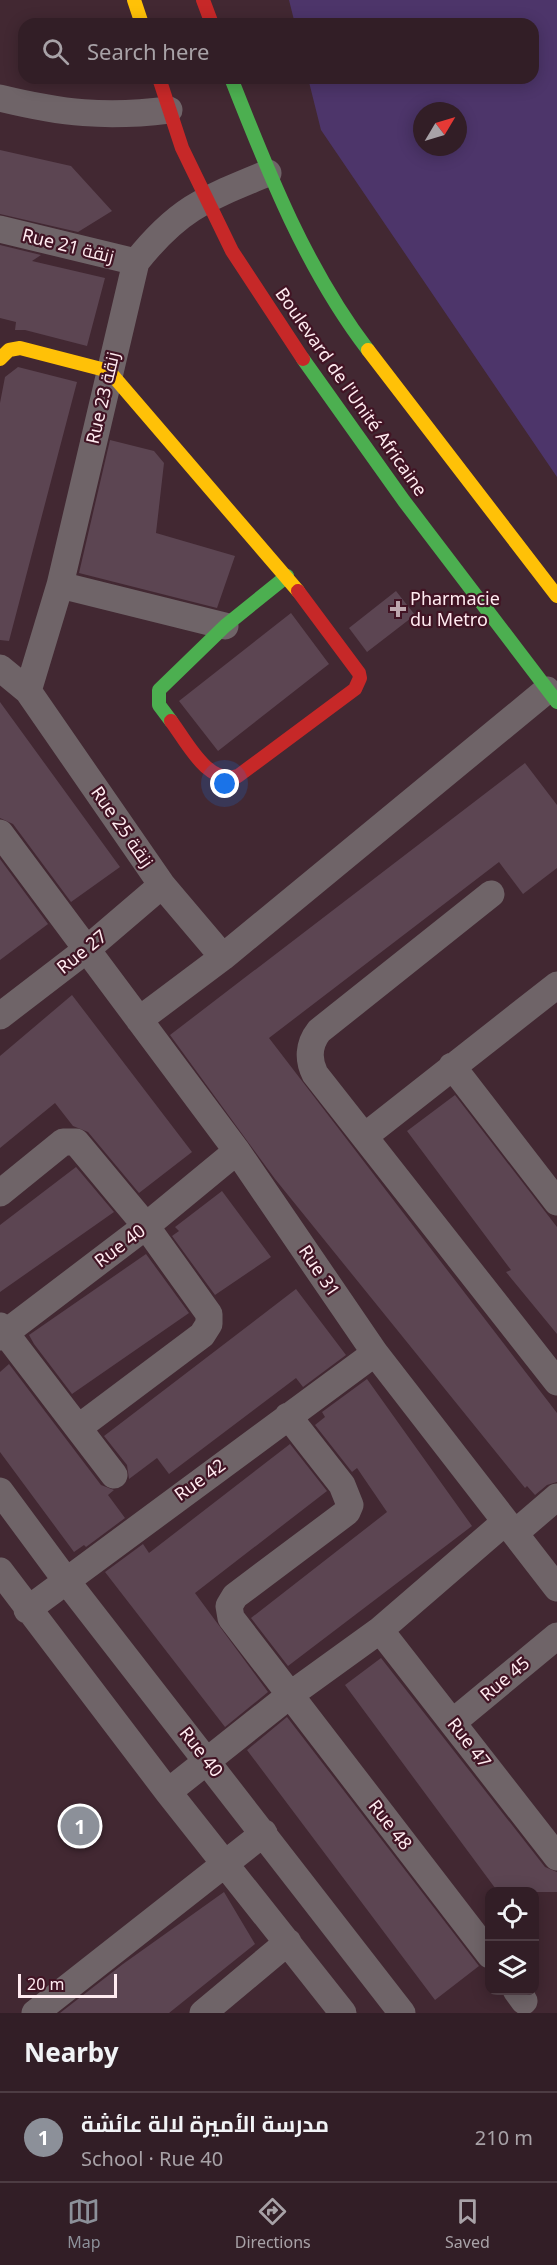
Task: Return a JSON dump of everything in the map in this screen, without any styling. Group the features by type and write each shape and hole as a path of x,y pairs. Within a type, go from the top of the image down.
{"main road":[{"path":"134,0 140,18"},
{"path":"203,0 210,18"},
{"name":"Boulevard de l'Unité Africaine","path":"161,84 182,148 232,251 321,386 404,501 552,696"},
{"path":"233,84 268,173 318,274 363,343 557,596"},
{"path":"0,359 9,350 20,348 109,371 287,576 350,659 360,678 355,689 238,776 229,779 212,774 159,705 159,690 225,626 287,576"}],"street":[{"path":"0,98 80,114 124,115 169,110"},
{"name":"Rue 23 زنقة","path":"28,691 60,585 136,262 159,233 186,210 208,198 268,173"},
{"name":"Rue 21 زنقة","path":"0,229 136,262"},
{"path":"60,585 225,626"},
{"name":"Rue 25 زنقة","path":"0,668 28,691 162,885 223,957"},
{"path":"139,1020 223,957 552,696"},
{"name":"Rue 31","path":"0,833 237,1151 375,1353 557,1588"},
{"name":"Rue 27","path":"4,1004 86,950 162,885"},
{"path":"490,894 342,1012 314,1037 310,1054 315,1074 557,1382"},
{"path":"365,1136 557,985"},
{"path":"452,1066 557,1202"},
{"path":"0,1193 63,1142 76,1142 146,1226 206,1307 209,1324 202,1335 78,1428"},
{"name":"Rue 40","path":"2,1332 146,1226 237,1151"},
{"path":"2,1332 114,1475"},
{"name":"Rue 42","path":"27,1610 65,1579 375,1353"},
{"name":"Rue 48","path":"288,1416 342,1485 350,1505 347,1512 235,1596 229,1606 231,1618 485,1950"},
{"name":"Rue 40","path":"0,1491 65,1579 402,2013"},
{"path":"168,1792 290,1695 380,1630 510,1528 557,1497"},
{"path":"0,1571 27,1610 168,1792 343,2013"},
{"name":"Rue 47","path":"380,1630 557,1857"},
{"name":"Rue 45","path":"453,1722 557,1636"},
{"path":"40,2012 264,1833"},
{"path":"203,2013 288,1942"}],"shaded area":[{"path":"289,0 557,0 557,477 321,130 310,84 539,84 539,18 294,18"}],"building":[{"path":"0,150 71,166 112,211 78,232 0,214"},
{"path":"0,245 41,255 32,261 105,278 87,346 25,330 15,330 16,322 0,318"},
{"path":"18,367 77,382 9,641 0,640 0,403 5,377"},
{"path":"110,440 154,451 164,463 156,533 235,556 217,608 79,573"},
{"path":"396,591 415,615 367,652 349,628"},
{"path":"291,613 329,664 218,751 179,701"},
{"path":"0,702 120,867 71,902 13,824 0,818"},
{"path":"525,763 557,805 557,868 523,894 499,862 269,1038 557,1413 557,1482 547,1485 535,1495 527,1486 525,1488 275,1179 170,1035"},
{"path":"0,859 48,924 0,960"},
{"path":"72,995 192,1152 139,1193 88,1132 73,1126 55,1103 0,1148 0,1056"},
{"path":"455,1095 557,1227 557,1334 506,1272 511,1270 407,1131"},
{"path":"76,1167 114,1212 0,1292 0,1225"},
{"path":"222,1191 271,1257 215,1295 172,1236 179,1231 175,1227"},
{"path":"146,1254 189,1313 72,1394 29,1335"},
{"path":"296,1289 346,1355 303,1387 296,1378 169,1474 157,1458 129,1479 127,1465 104,1436"},
{"path":"9,1364 101,1485 114,1490 108,1495 125,1518 86,1547 84,1545 74,1552 0,1452 0,1372"},
{"path":"367,1379 472,1526 288,1666 251,1618 387,1512 357,1468 352,1472 315,1425 325,1417 322,1412"},
{"path":"290,1444 327,1491 195,1593 268,1692 225,1727 105,1572 143,1544 149,1553"},
{"path":"381,1658 545,1867 557,1872 557,1892 539,1892 539,1887 494,1887 345,1685"},
{"path":"287,1717 479,1966 435,2000 247,1750"},
{"path":"224,1892 255,1944 169,2013 60,2013 123,1964"}],"traffic: fast":[{"path":"233,84 274,184 307,253 346,319 368,350"},
{"path":"303,359 404,501 557,702"},
{"path":"171,721 159,705 159,690 225,626 287,576"}],"traffic: slow":[{"path":"134,0 140,18"},
{"path":"0,359 9,350 20,348 109,371 298,591"},
{"path":"368,350 557,596"}],"traffic: jam":[{"path":"203,0 210,18"},
{"path":"161,84 182,148 232,251 303,359"},
{"path":"171,721 191,750 208,769 217,775 238,776 355,689 360,678 359,673 298,591"}],"place":[{"name":"Pharmacie du Metro","path":"398,609"},
{"name":"مدرسة الأميرة لالة عائشة","path":"80,1826"}]}
